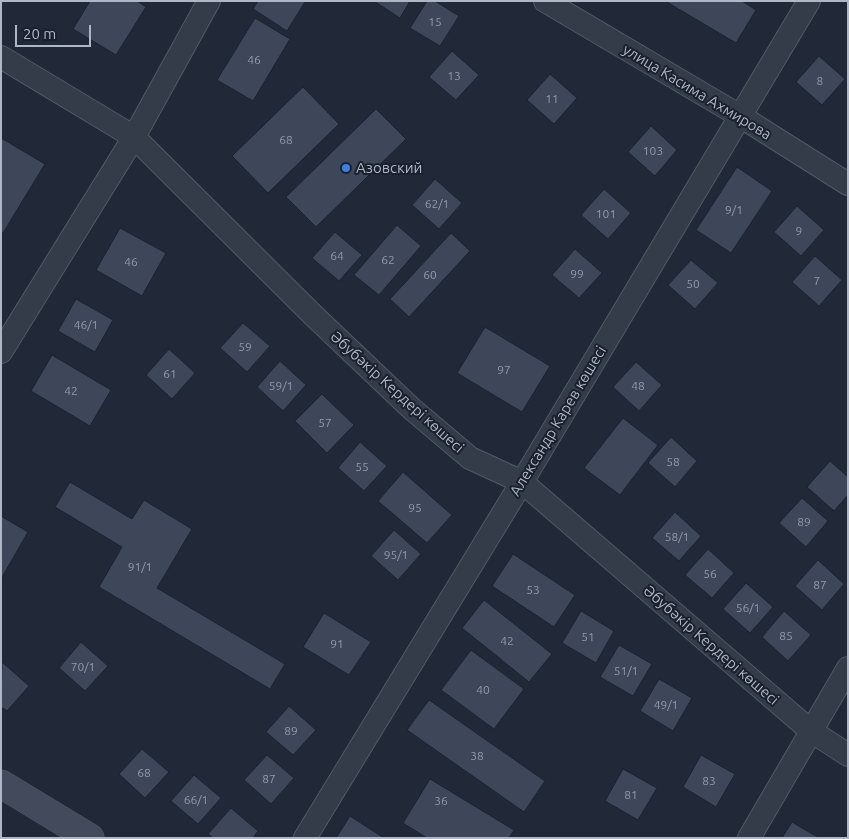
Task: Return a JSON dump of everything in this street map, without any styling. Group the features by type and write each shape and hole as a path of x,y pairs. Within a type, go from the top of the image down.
{"street":[{"path":"1,352 134,137 209,1"},
{"name":"улица Касима Ахмирова","path":"545,1 740,116 848,184"},
{"name":"Александр Карев көшесі","path":"305,838 522,482 809,1"},
{"name":"Әбубәкір Кердері көшесі","path":"1,57 134,137 307,309 412,409 470,458 522,482 811,731 848,755"},
{"path":"749,838 848,668"},
{"path":"1,784 90,838"}],"building":[{"path":"90,1 137,1 146,7 116,55 73,29"},
{"path":"258,1 305,2 287,31 253,9"},
{"path":"374,1 410,1 400,18"},
{"path":"427,1 435,1 459,16 440,46 410,28"},
{"path":"665,1 742,1 756,10 736,43"},
{"path":"255,18 290,39 253,101 217,80"},
{"path":"452,51 479,75 456,100 429,77"},
{"path":"819,56 845,79 822,105 796,82"},
{"path":"550,74 577,98 554,124 527,100"},
{"path":"303,87 339,124 268,193 232,156"},
{"name":"Азовский","path":"376,109 406,139 316,227 286,197"},
{"path":"651,126 677,150 655,176 628,152"},
{"path":"1,138 45,164 3,233 1,231"},
{"path":"737,167 772,191 731,253 696,230"},
{"path":"435,179 462,203 439,229 412,205"},
{"path":"604,189 631,213 608,239 581,215"},
{"path":"797,206 824,230 801,256 774,232"},
{"path":"397,225 421,246 379,295 354,275"},
{"path":"120,228 166,253 142,296 96,270"},
{"path":"335,232 362,255 339,281 312,258"},
{"path":"451,233 470,251 409,317 390,299"},
{"path":"575,249 602,273 579,298 552,275"},
{"path":"815,256 842,280 819,306 792,282"},
{"path":"691,260 718,283 695,309 668,285"},
{"path":"76,299 113,320 95,352 58,331"},
{"path":"243,323 270,346 247,372 220,348"},
{"path":"485,327 550,366 522,412 457,373"},
{"path":"169,349 195,373 172,399 146,375"},
{"path":"52,355 111,390 90,426 31,391"},
{"path":"280,361 306,385 283,411 257,387"},
{"path":"636,362 662,385 639,411 613,387"},
{"path":"322,394 354,425 327,453 295,421"},
{"path":"623,418 658,445 620,495 584,468"},
{"path":"671,437 697,461 675,487 648,463"},
{"path":"360,442 387,466 364,491 338,468"},
{"path":"830,461 848,477 848,495 834,511 807,487"},
{"path":"403,472 452,515 427,543 378,501"},
{"path":"70,482 132,519 144,500 192,529 157,588 285,664 270,689 99,587 122,547 55,507"},
{"path":"802,498 828,521 806,547 779,523"},
{"path":"675,512 701,536 679,561 652,538"},
{"path":"1,516 28,532 1,579"},
{"path":"394,530 421,554 398,580 371,556"},
{"path":"708,549 734,573 712,598 685,575"},
{"path":"513,554 575,595 554,627 492,586"},
{"path":"818,560 844,584 822,610 795,586"},
{"path":"746,583 773,607 750,633 723,609"},
{"path":"484,600 552,654 529,682 462,628"},
{"path":"581,611 614,631 596,663 562,643"},
{"path":"784,611 811,635 788,661 762,637"},
{"path":"324,613 371,642 349,675 303,647"},
{"path":"81,642 108,666 85,691 59,668"},
{"path":"619,645 652,664 633,696 600,677"},
{"path":"471,650 524,689 494,729 441,690"},
{"path":"2,662 29,686 7,711 1,707"},
{"path":"659,679 692,698 673,731 640,711"},
{"path":"429,700 545,781 524,812 407,730"},
{"path":"289,706 316,730 293,755 266,732"},
{"path":"142,749 169,772 145,798 119,774"},
{"path":"267,755 294,778 271,804 244,780"},
{"path":"701,755 735,774 716,807 683,787"},
{"path":"623,769 657,788 638,820 605,801"},
{"path":"194,775 221,798 198,824 171,801"},
{"path":"430,779 514,830 509,838 427,838 403,823"},
{"path":"231,808 258,831 253,838 213,838 208,834"},
{"path":"350,816 384,838 336,838"},
{"path":"792,822 819,838 782,838"}],"place":[{"name":"Азовский","path":"346,168"}]}
